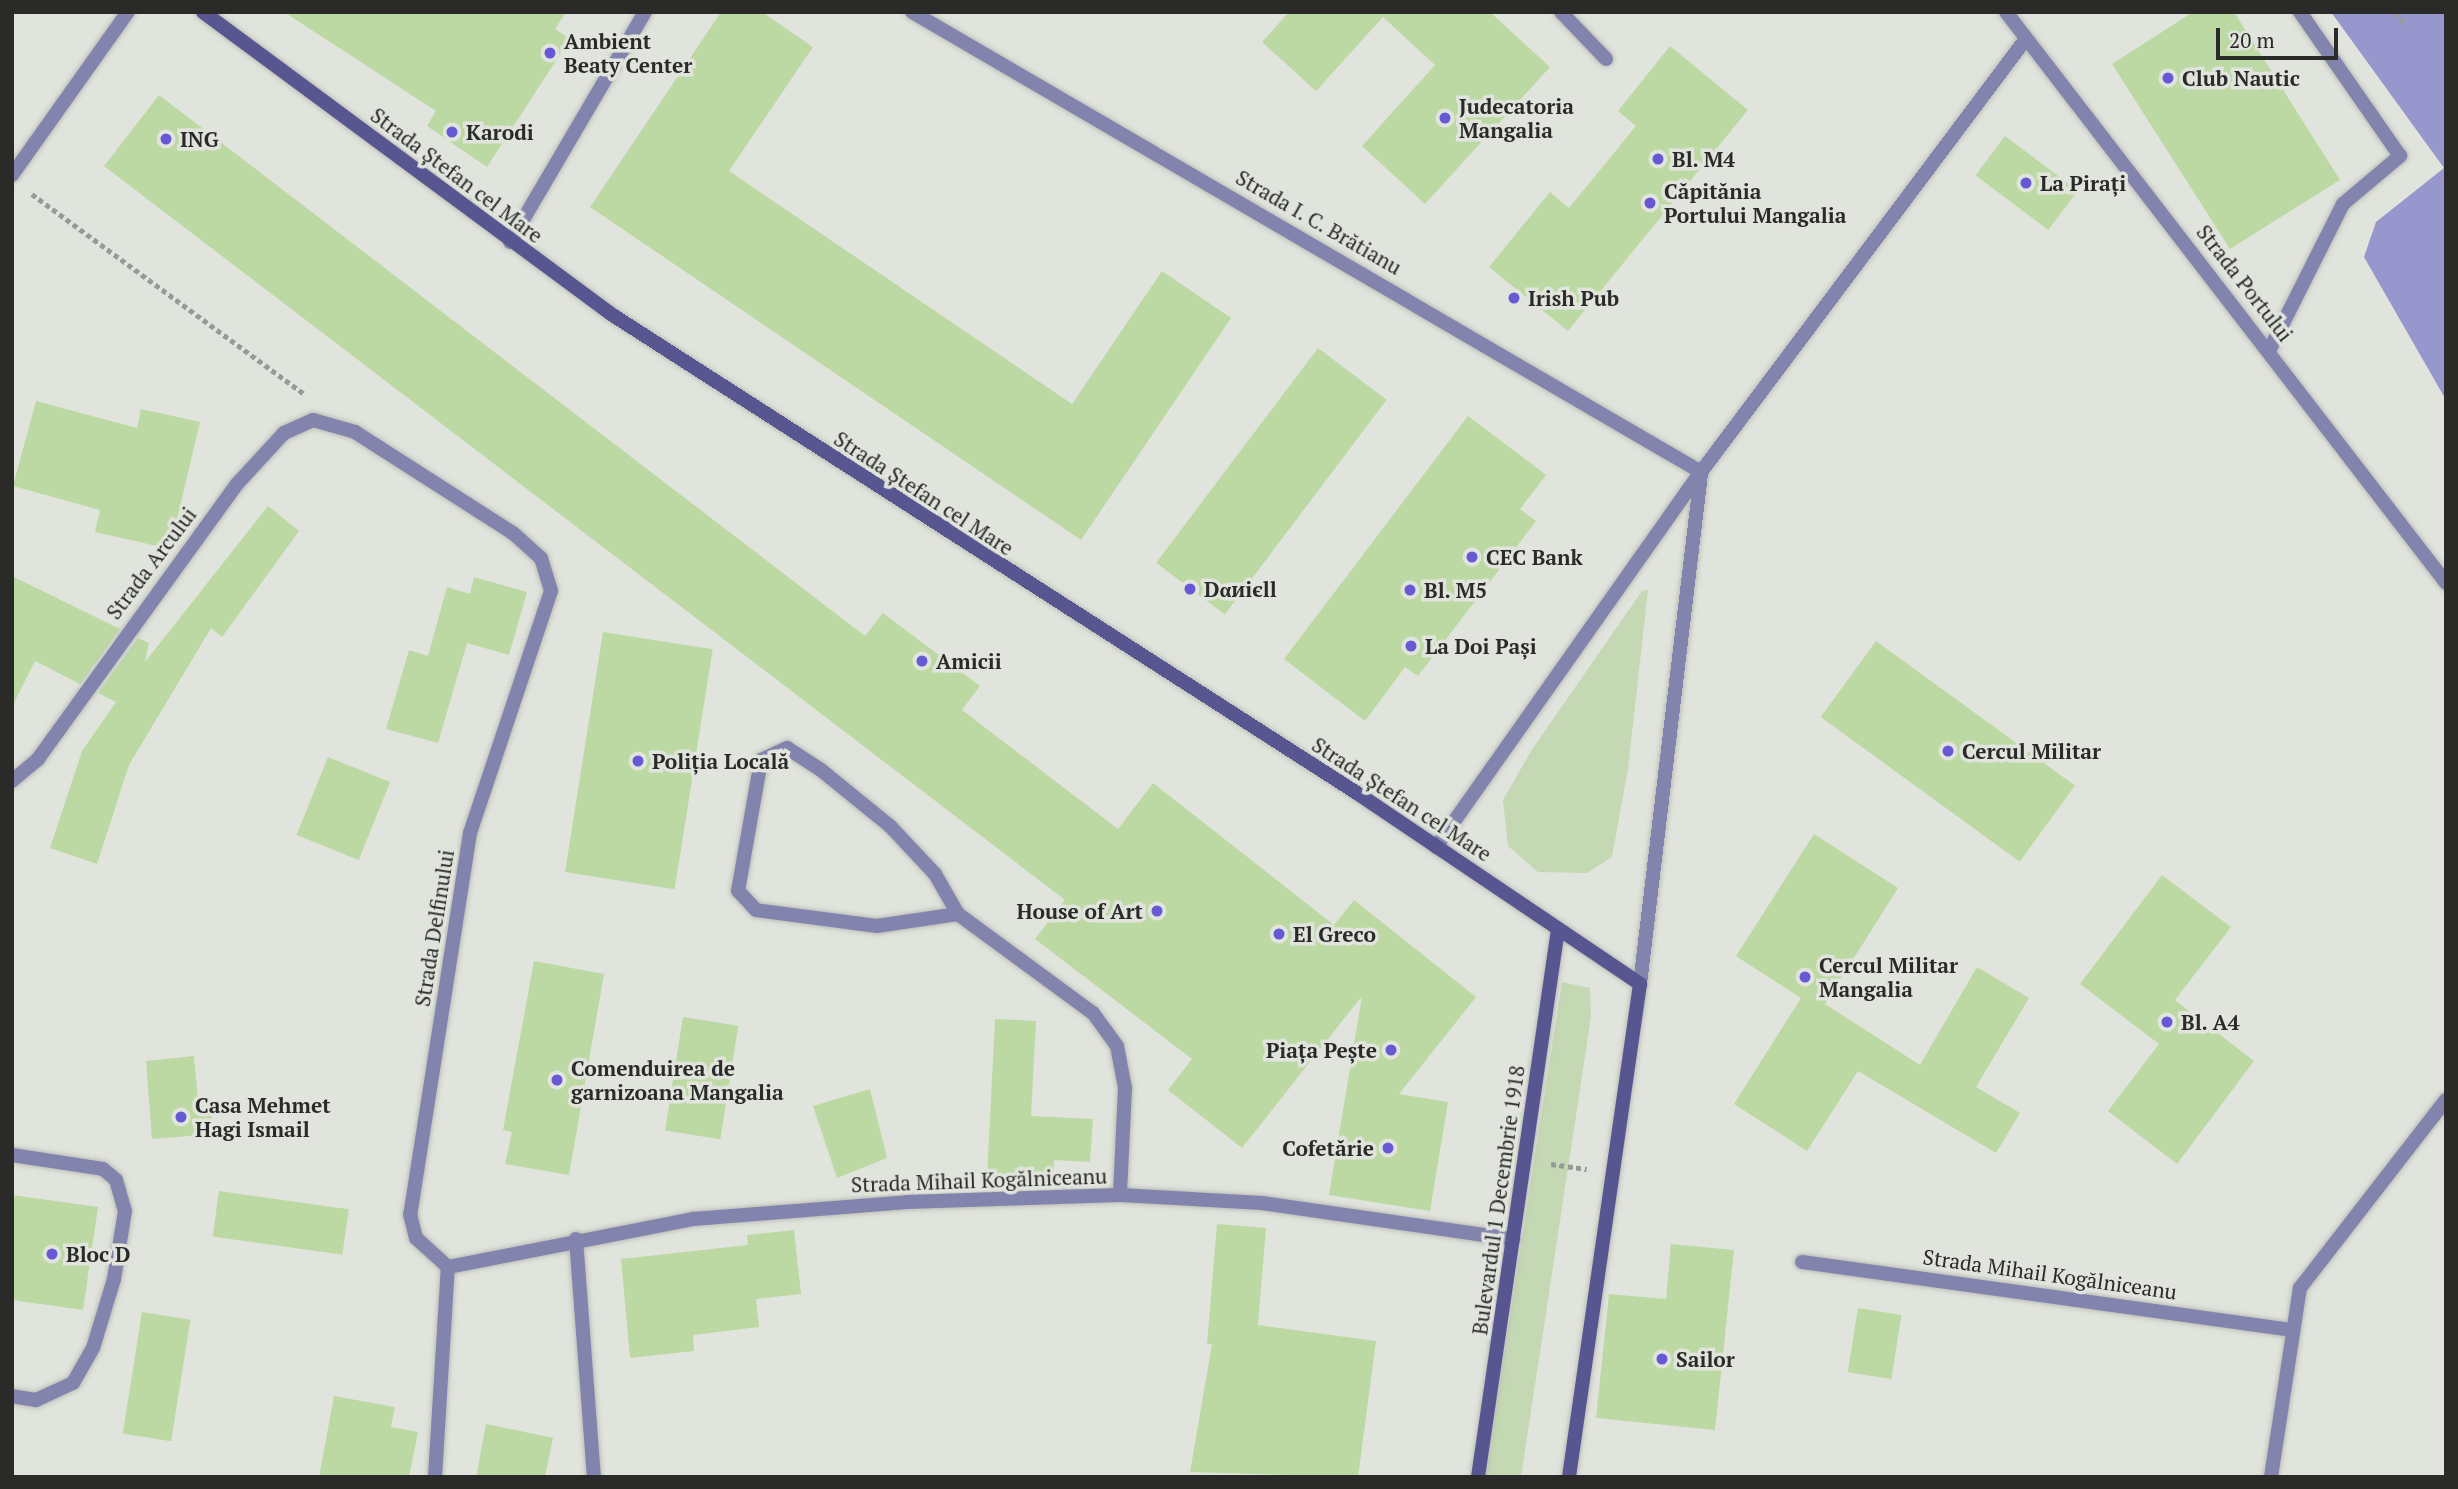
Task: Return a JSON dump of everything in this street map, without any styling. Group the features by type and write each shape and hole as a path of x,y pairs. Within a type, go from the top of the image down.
{"main road":[{"name":"Strada Ștefan cel Mare","path":"203,12 510,242 751,407 1436,847 1640,984"},
{"name":"Bulevardul 1 Decembrie 1918","path":"1478,1477 1558,929"},
{"path":"1569,1477 1640,984"}],"street":[{"path":"12,175 128,12"},
{"path":"510,242 645,12"},
{"name":"Strada I. C. Brătianu","path":"912,12 1702,472"},
{"path":"1561,12 1606,59"},
{"name":"Strada Portului","path":"2006,12 2025,40 2270,349 2446,583"},
{"path":"2270,349 2343,204 2400,156 2300,12"},
{"path":"1436,847 1702,472 2025,40"},
{"name":"Strada Arcului","path":"12,781 38,759 220,506 284,433 313,420 355,432 513,533 541,558 551,591"},
{"path":"1640,984 1702,472"},
{"name":"Strada Delfinului","path":"448,1268 416,1238 410,1214 431,1073 470,833 551,591"},
{"path":"958,914 877,926 756,910 738,891 761,760 787,748 821,770 890,826 935,874 958,914 1075,998 1117,1046 1125,1088 1120,1195"},
{"path":"2271,1477 2291,1331 2300,1288 2446,1100"},
{"path":"12,1155 103,1169 116,1180 125,1211 114,1279 93,1349 73,1383 36,1401 12,1396"},
{"name":"Strada Mihail Kogălniceanu","path":"448,1268 576,1239 693,1219 825,1207 1120,1195 1288,1206 1513,1239"},
{"path":"576,1239 594,1477"},
{"name":"Strada Mihail Kogălniceanu","path":"1802,1262 2291,1331"},
{"path":"435,1477 448,1268"}],"path":[{"path":"2396,12 2403,23"},
{"path":"23,188 311,400"},
{"path":"1526,1161 1612,1172"}],"green space":[{"path":"1648,590 1628,769 1612,857 1587,873 1538,872 1508,846 1503,800 1531,751 1642,591"},
{"path":"1562,982 1590,988 1591,1017 1521,1477 1485,1477"}],"water":[{"path":"2331,12 2446,12 2446,400 2364,257 2376,222 2444,168"}],"building":[{"path":"284,12 566,12 555,29 570,39 487,167 427,126 436,111"},
{"path":"721,12 762,12 813,47 729,171 1072,404 1162,271 1231,318 1081,540 590,207"},
{"name":"Judecatoria Mangalia","path":"1289,12 1490,12 1550,67 1425,204 1362,146 1435,65 1383,17 1316,91 1262,42"},
{"path":"2193,12 2234,12 2340,180 2230,249 2112,64"},
{"name":"Bl. M4","path":"1670,46 1748,110 1568,331 1489,267 1550,192 1569,208 1636,126 1618,111"},
{"path":"159,95 865,636 883,613 980,686 962,710 1118,829 1153,783 1334,925 1354,900 1476,997 1399,1094 1448,1102 1430,1211 1329,1195 1362,996 1242,1148 1168,1090 1192,1059 1035,939 1065,900 104,166"},
{"name":"La Pirați","path":"2005,136 2078,191 2048,230 1976,175"},
{"path":"1318,348 1387,400 1225,615 1156,563"},
{"path":"36,401 137,428 141,409 200,422 170,549 95,532 100,510 13,486"},
{"name":"Bl. M5","path":"1468,416 1546,475 1520,509 1536,521 1418,676 1405,667 1365,721 1284,659"},
{"path":"268,506 299,531 222,637 211,628 129,765 97,864 50,848 82,751 116,702 98,693 138,638 149,643 145,662"},
{"path":"12,576 120,629 80,684 35,661 12,707"},
{"path":"474,577 527,592 509,655 467,643 438,743 386,729 409,650 428,656 447,587 470,594"},
{"name":"Poliția Locală","path":"603,632 713,649 675,889 565,872"},
{"name":"Cercul Militar","path":"1876,641 2075,786 2020,862 1821,717"},
{"path":"328,757 390,782 359,860 297,835"},
{"name":"Cercul Militar Mangalia","path":"1814,834 1898,888 1825,1004 1920,1065 1977,967 2029,998 1976,1087 2020,1113 1996,1153 1858,1071 1807,1151 1734,1104 1801,998 1736,956"},
{"name":"Bl. A4","path":"2162,875 2231,927 2175,1000 2254,1061 2177,1164 2108,1111 2159,1044 2080,984"},
{"name":"Comenduirea de garnizoana Mangalia","path":"534,961 604,974 569,1175 505,1164 512,1132 503,1130"},
{"path":"683,1017 738,1026 720,1139 665,1131"},
{"path":"995,1019 1036,1021 1031,1116 1093,1119 1090,1162 1054,1160 1053,1180 987,1177"},
{"name":"Casa Mehmet Hagi Ismail","path":"194,1056 198,1101 211,1100 213,1134 152,1139 146,1061"},
{"path":"870,1089 887,1158 837,1178 813,1106"},
{"path":"219,1191 349,1209 342,1255 213,1237"},
{"name":"Bloc D","path":"12,1195 98,1207 83,1310 12,1300"},
{"path":"1217,1224 1266,1228 1258,1325 1376,1341 1358,1477 1190,1472 1212,1344 1207,1344"},
{"path":"794,1230 801,1294 756,1299 759,1327 693,1335 694,1351 630,1358 621,1259 748,1245 747,1235"},
{"name":"Sailor","path":"1671,1244 1734,1250 1715,1430 1596,1418 1609,1294 1666,1299"},
{"path":"1858,1308 1901,1315 1891,1379 1848,1372"},
{"path":"142,1312 190,1320 171,1441 123,1433"},
{"path":"334,1396 395,1407 391,1427 418,1432 409,1477 319,1477"},
{"path":"486,1424 553,1438 545,1477 476,1477"}],"place":[{"name":"Ambient Beaty Center","path":"550,53"},
{"name":"Club Nautic","path":"2168,78"},
{"name":"Judecatoria Mangalia","path":"1445,118"},
{"name":"Karodi","path":"452,132"},
{"name":"ING","path":"166,139"},
{"name":"Bl. M4","path":"1658,159"},
{"name":"La Pirați","path":"2026,183"},
{"name":"Căpitănia Portului Mangalia","path":"1650,203"},
{"name":"Irish Pub","path":"1514,298"},
{"name":"CEC Bank","path":"1472,557"},
{"name":"Dαиiєll","path":"1190,589"},
{"name":"Bl. M5","path":"1410,590"},
{"name":"La Doi Pași","path":"1411,646"},
{"name":"Amicii","path":"922,661"},
{"name":"Cercul Militar","path":"1948,751"},
{"name":"Poliția Locală","path":"638,761"},
{"name":"House of Art","path":"1157,911"},
{"name":"El Greco","path":"1279,934"},
{"name":"Cercul Militar Mangalia","path":"1805,977"},
{"name":"Bl. A4","path":"2167,1022"},
{"name":"Piața Pește","path":"1391,1050"},
{"name":"Comenduirea de garnizoana Mangalia","path":"557,1080"},
{"name":"Casa Mehmet Hagi Ismail","path":"181,1117"},
{"name":"Cofetărie","path":"1388,1148"},
{"name":"Bloc D","path":"52,1254"},
{"name":"Sailor","path":"1662,1359"}]}
